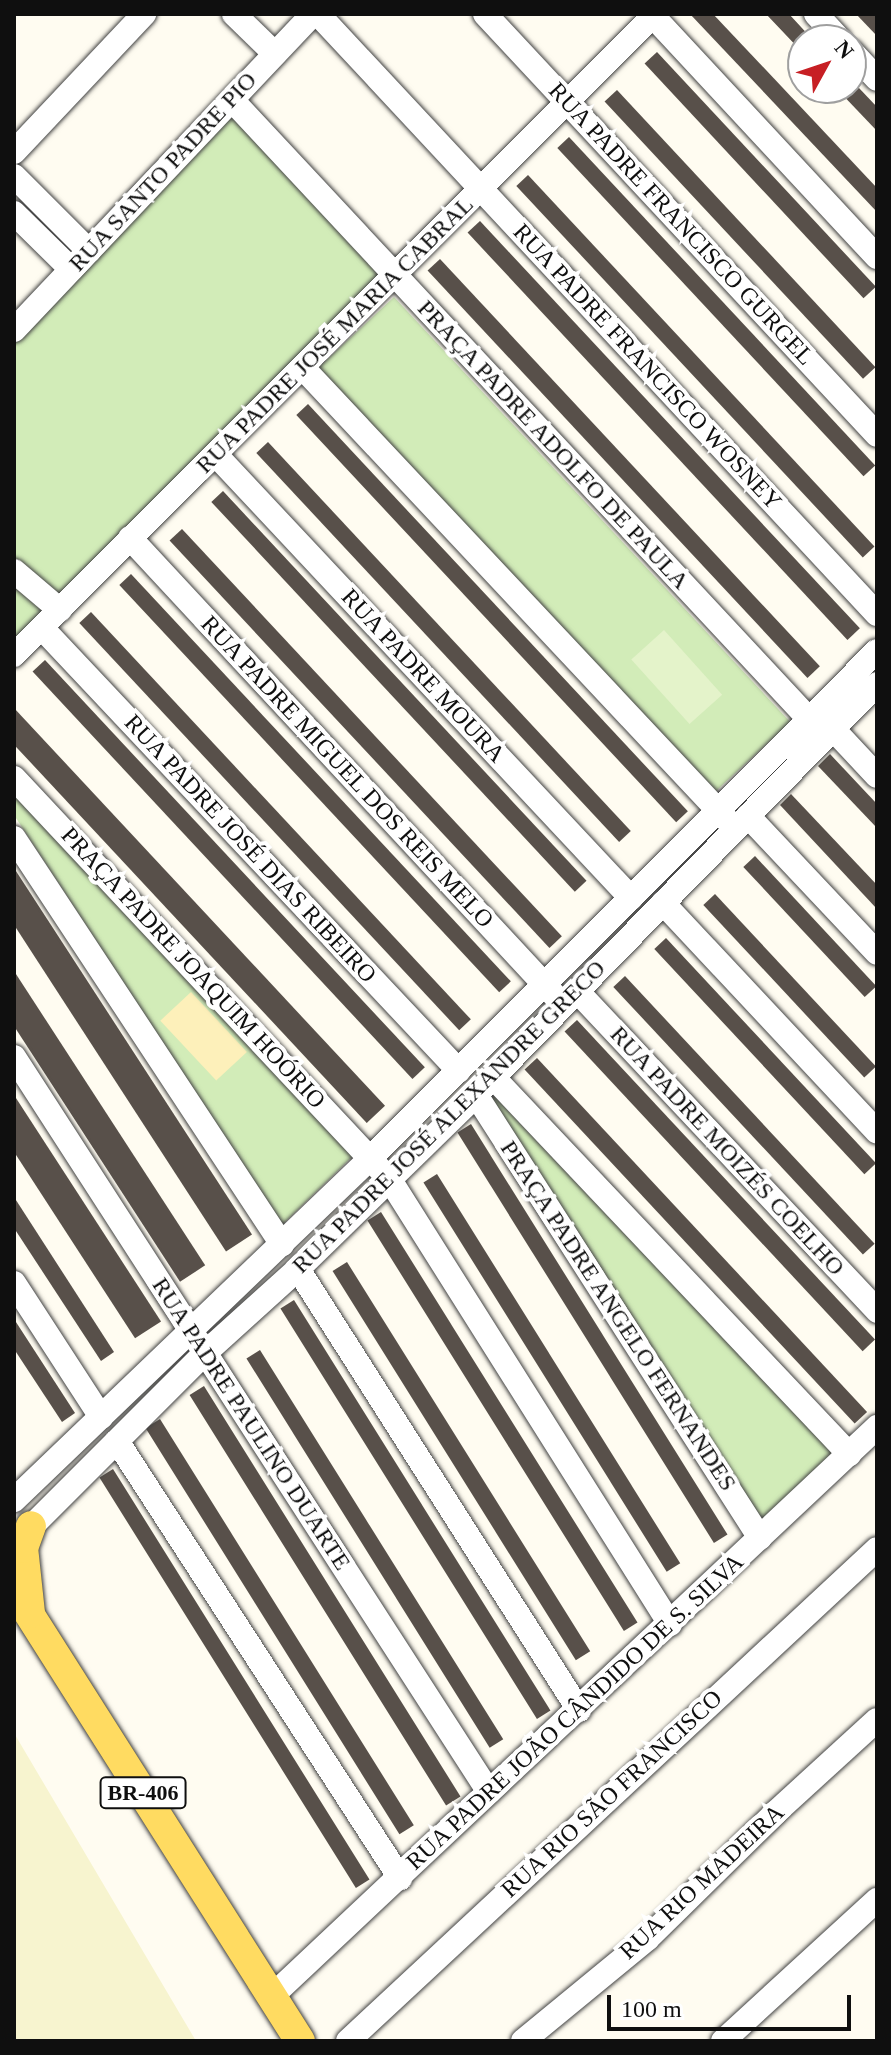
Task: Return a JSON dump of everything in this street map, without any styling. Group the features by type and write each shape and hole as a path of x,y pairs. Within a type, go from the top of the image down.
{"main road":[{"path":"22,1535 22,1603"},
{"name":"BR-406","path":"22,1603 300,2041"}],"street":[{"path":"14,152 144,14"},
{"path":"234,14 275,54"},
{"name":"RUA SANTO PADRE PIO","path":"14,330 315,14"},
{"name":"RUA PADRE FRANCISCO WOSNEY","path":"315,14 877,614"},
{"name":"RUA PADRE FRANCISCO GURGEL","path":"485,14 877,435"},
{"path":"653,15 877,257"},
{"name":"RUA PADRE JOSÉ MARIA CABRAL","path":"14,655 653,15"},
{"name":"PRAÇA PADRE ADOLFO DE PAULA","path":"232,100 809,719"},
{"path":"14,176 89,251"},
{"path":"14,213 71,269"},
{"path":"303,368 718,810 742,822 877,953"},
{"name":"RUA PADRE MOURA","path":"216,455 631,898"},
{"name":"RUA PADRE MIGUEL DOS REIS MELO","path":"130,538 544,985 570,998"},
{"path":"14,571 60,610"},
{"name":"RUA PADRE JOSÉ DIAS RIBEIRO","path":"42,628 459,1071"},
{"name":"RUA PADRE JOSÉ ALEXANDRE GRECO","path":"14,1500 371,1158 877,651"},
{"name":"RUA PADRE JOSÉ ALEXANDRE GRECO","path":"22,1535 205,1353 298,1269 476,1095 877,684"},
{"path":"833,729 877,776"},
{"name":"PRAÇA PADRE JOAQUIM HOÓRIO","path":"14,778 390,1180 670,1624"},
{"name":"PRAÇA PADRE JOAQUIM HOÓRIO","path":"14,838 282,1245"},
{"path":"663,903 877,1132"},
{"name":"RUA PADRE MOIZÉS COELHO","path":"570,998 877,1311"},
{"name":"RUA PADRE PAULINO DUARTE","path":"14,1057 489,1792"},
{"name":"PRAÇA PADRE ANGELO FERNANDES","path":"493,1077 849,1454"},
{"name":"PRAÇA PADRE ANGELO FERNANDES","path":"476,1095 760,1538"},
{"path":"298,1269 579,1710"},
{"path":"14,1283 101,1417"},
{"name":"RUA PADRE JOÃO CÂNDIDO DE S. SILVA","path":"272,1996 877,1427"},
{"path":"117,1441 400,1878"},
{"name":"RUA RIO SÃO FRANCISCO","path":"348,2041 877,1549"},
{"name":"RUA RIO MADEIRA","path":"523,2041 647,1939 775,1813 877,1720"},
{"path":"723,2041 877,1900"}],"shaded area":[{"path":"14,1733 196,2041 14,2041"}],"green space":[{"path":"233,115 382,275 14,641 14,344"},
{"path":"394,297 790,722 714,793 318,368"},
{"path":"664,630 722,695 690,724 631,659"},
{"path":"14,791 354,1155 282,1225 14,815"},
{"path":"494,1096 835,1456 763,1523 489,1101"}],"sand":[{"path":"191,992 247,1052 216,1081 160,1021"}],"building":[{"path":"690,14 713,14 782,87 787,92 787,104 798,104 877,188 877,212"},
{"path":"766,14 789,14 798,24 787,24 787,36"},
{"path":"856,14 877,14 877,36 867,24"},
{"path":"657,52 876,287 863,298 645,64"},
{"path":"617,90 875,367 863,379 605,102"},
{"path":"867,96 877,107 877,131 851,104 867,104"},
{"path":"569,137 875,465 864,476 557,148"},
{"path":"528,175 874,547 863,557 516,186"},
{"path":"480,221 860,628 847,640 468,233"},
{"path":"440,259 820,666 807,678 428,271"},
{"path":"308,404 688,811 676,822 296,415"},
{"path":"268,442 631,831 619,842 256,453"},
{"path":"223,491 587,881 575,892 211,502"},
{"path":"182,529 562,936 549,948 170,541"},
{"path":"131,574 511,981 499,992 119,585"},
{"path":"91,612 471,1019 459,1030 79,623"},
{"path":"45,660 425,1067 412,1079 33,672"},
{"path":"14,708 385,1106 367,1123 14,745"},
{"path":"830,754 877,804 877,828 818,766"},
{"path":"791,794 877,885 877,909 780,805"},
{"path":"755,856 876,986 865,997 743,867"},
{"path":"14,868 252,1234 226,1251 14,925"},
{"path":"715,894 876,1067 864,1078 703,905"},
{"path":"666,938 876,1163 864,1174 654,949"},
{"path":"14,971 205,1265 180,1282 14,1026"},
{"path":"625,976 875,1244 863,1255 613,987"},
{"path":"577,1020 875,1340 863,1351 565,1032"},
{"path":"537,1058 867,1412 855,1424 525,1070"},
{"path":"14,1095 161,1321 135,1338 14,1152"},
{"path":"471,1124 727,1534 714,1543 457,1132"},
{"path":"437,1174 680,1563 667,1572 423,1182"},
{"path":"14,1197 114,1352 101,1361 14,1228"},
{"path":"381,1212 637,1622 624,1631 367,1220"},
{"path":"347,1262 590,1651 576,1660 333,1271"},
{"path":"294,1300 550,1710 537,1719 280,1308"},
{"path":"14,1319 75,1413 62,1422 14,1349"},
{"path":"260,1350 503,1739 490,1748 246,1358"},
{"path":"204,1386 460,1796 446,1805 190,1395"},
{"path":"160,1419 414,1825 399,1834 146,1428"},
{"path":"113,1469 369,1879 356,1888 99,1477"}]}
